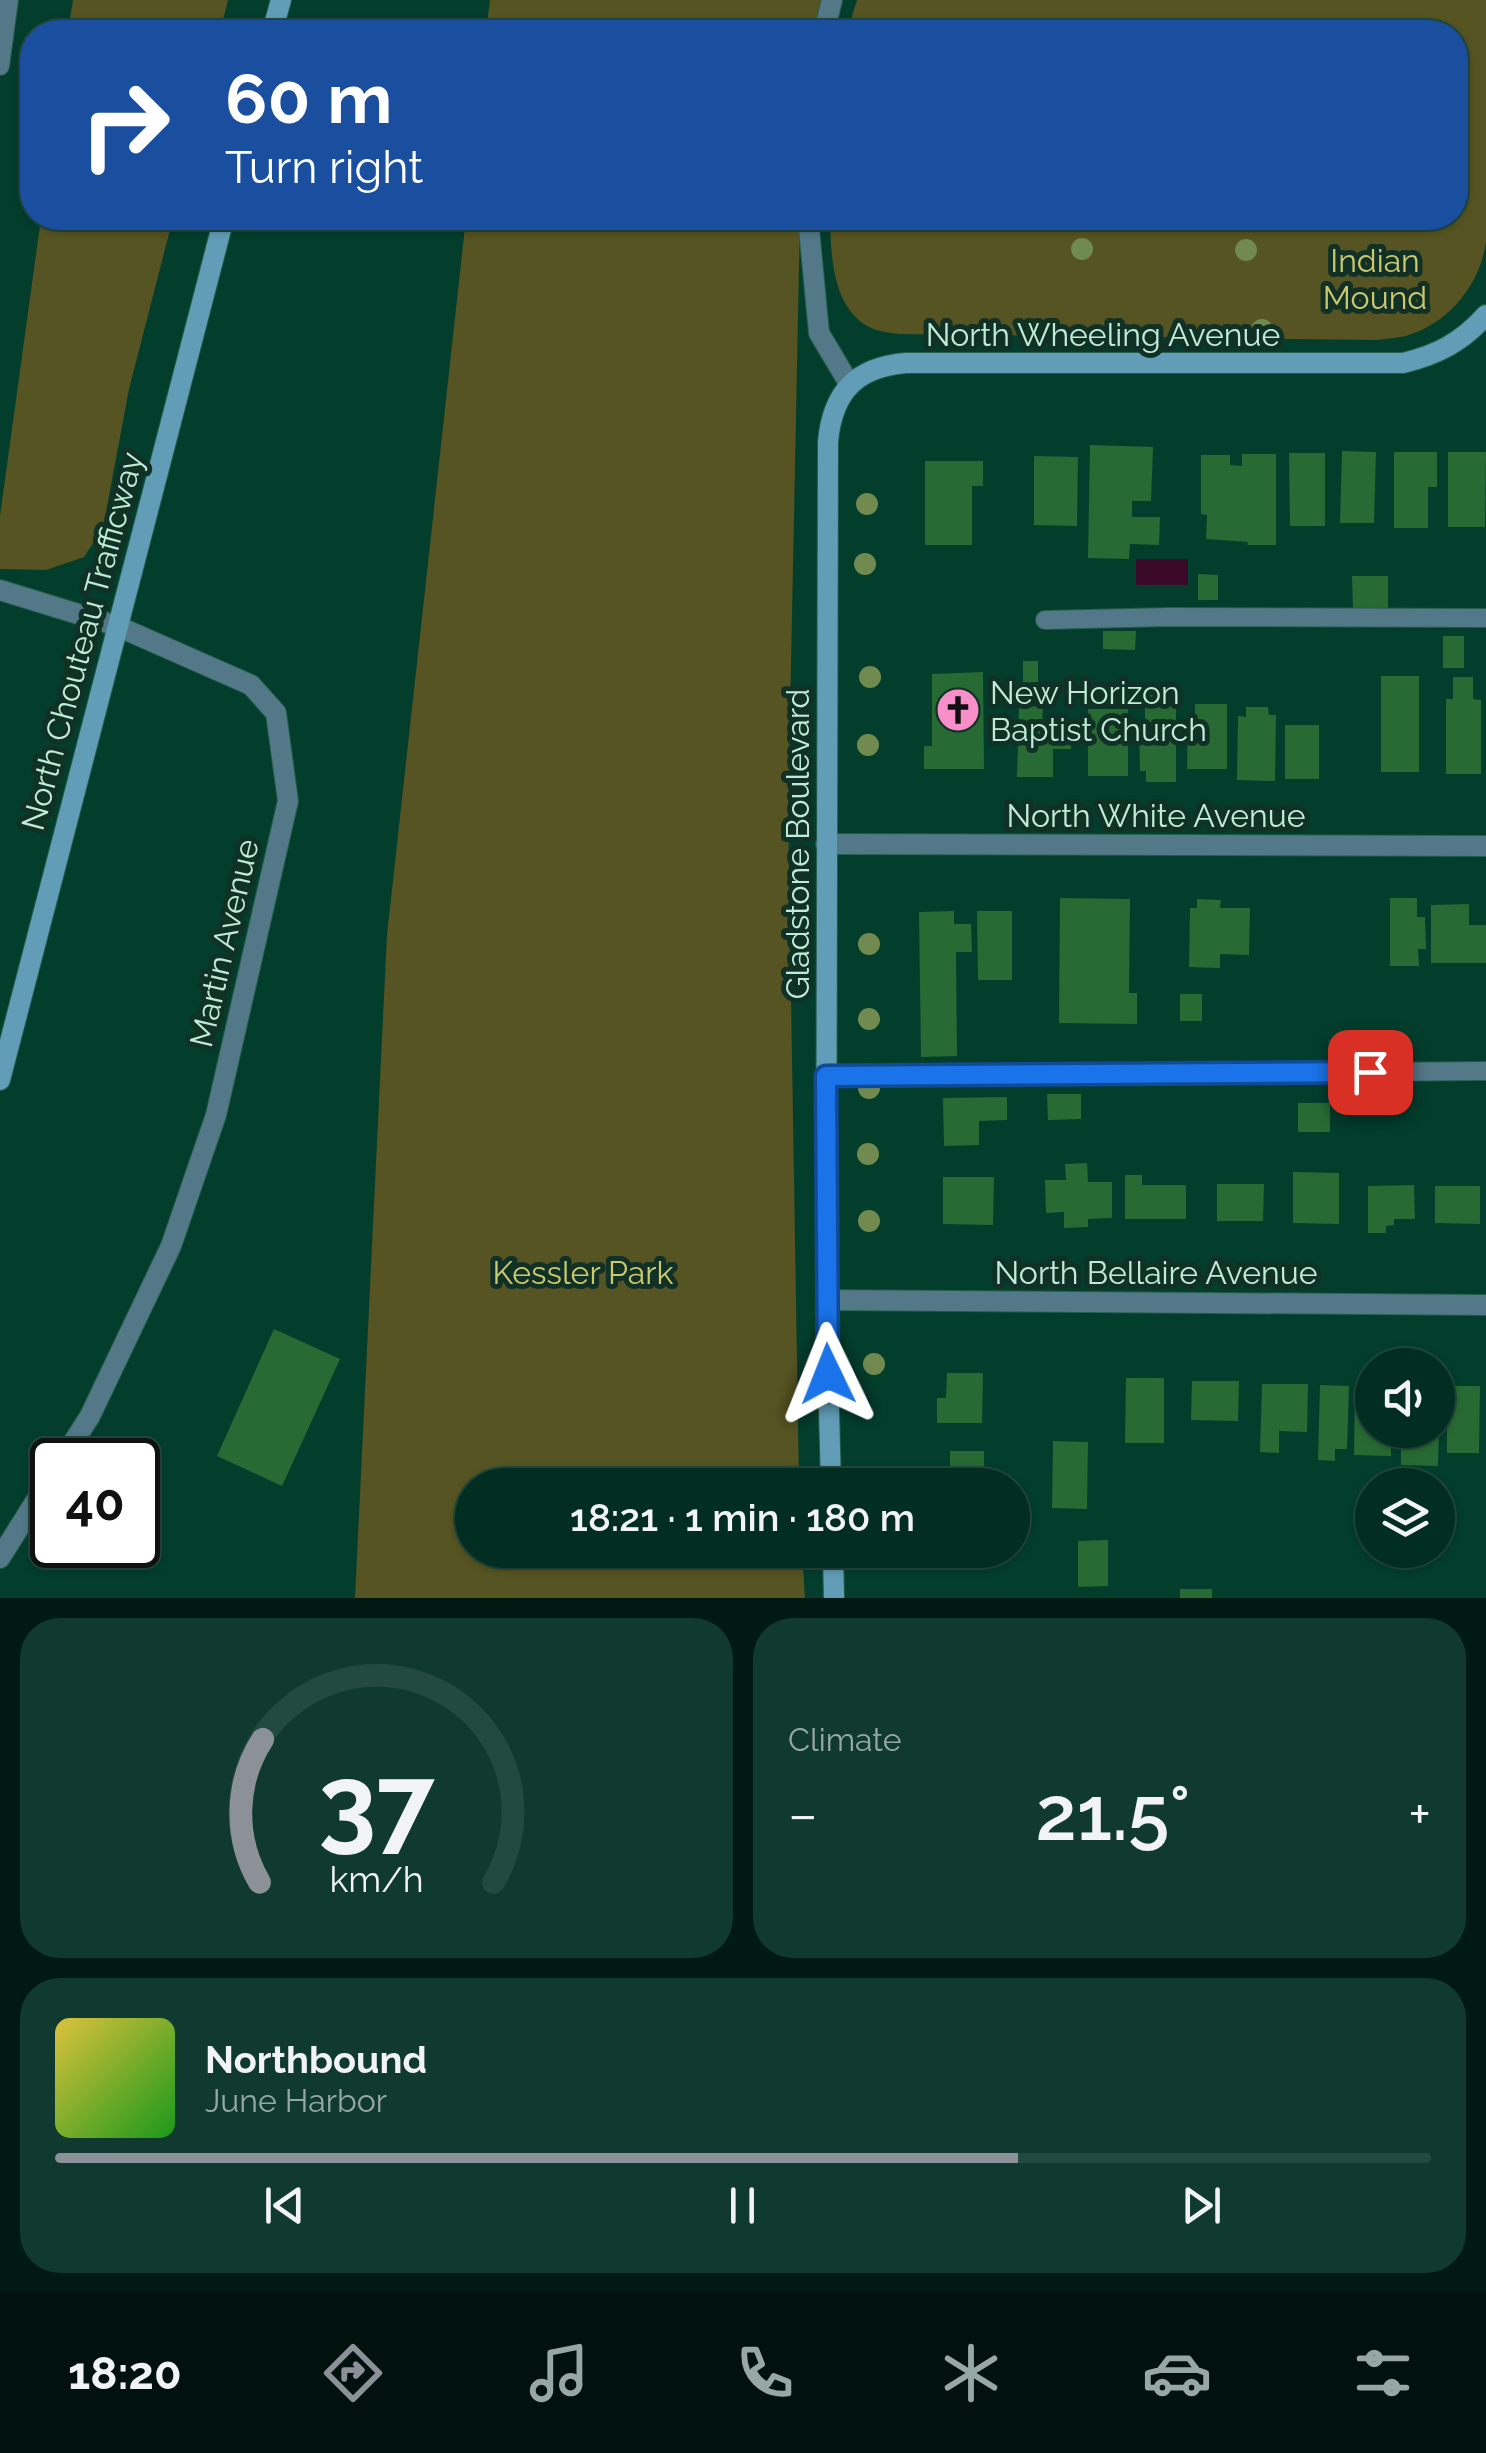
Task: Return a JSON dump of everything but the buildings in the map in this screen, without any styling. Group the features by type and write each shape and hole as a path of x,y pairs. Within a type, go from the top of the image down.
{"street":[{"name":"North Chouteau Trafficway","path":"0,1080 221,230"},
{"path":"809,230 819,333 850,384"},
{"name":"North Wheeling Avenue","path":"850,384 866,372 906,363 1402,363 1428,357 1482,329"},
{"name":"Gladstone Boulevard","path":"831,1468 826,1300 828,440 830,420 850,384"},
{"name":"Martin Avenue","path":"0,590 117,626 252,685 276,714 288,801 216,1114 171,1246 76,1438"},
{"name":"North White Avenue","path":"826,844 1486,846"},
{"name":"North Bellaire Avenue","path":"826,1300 1486,1304"},
{"path":"0,1558 30,1510"},
{"path":"833,1568 834,1598"}],"lane":[{"path":"0,66 9,0"},
{"path":"1044,620 1486,618"},
{"path":"826,1076 1486,1071"}],"green space":[{"path":"73,0 228,0 223,20 70,20"},
{"path":"490,0 827,0 822,20 488,20"},
{"name":"Indian Mound","path":"857,0 1486,0 1483,258 1470,286 1450,311 1424,329 1378,340 900,334 876,330 861,322 842,298 833,266 830,230 1468,230 1468,20 851,20"},
{"path":"39,230 170,230 129,389 103,528 84,557 46,570 0,569 0,516"},
{"name":"Kessler Park","path":"465,230 800,230 788,812 799,1468 455,1468 455,1568 803,1568 805,1598 355,1598 387,935"}],"shaded area":[{"path":"1136,559 1188,559 1188,585 1136,585"}],"place":[{"name":"New Horizon Baptist Church","path":"958,710"}],"route":[{"path":"828,1374 826,1076 1370,1072"}]}
